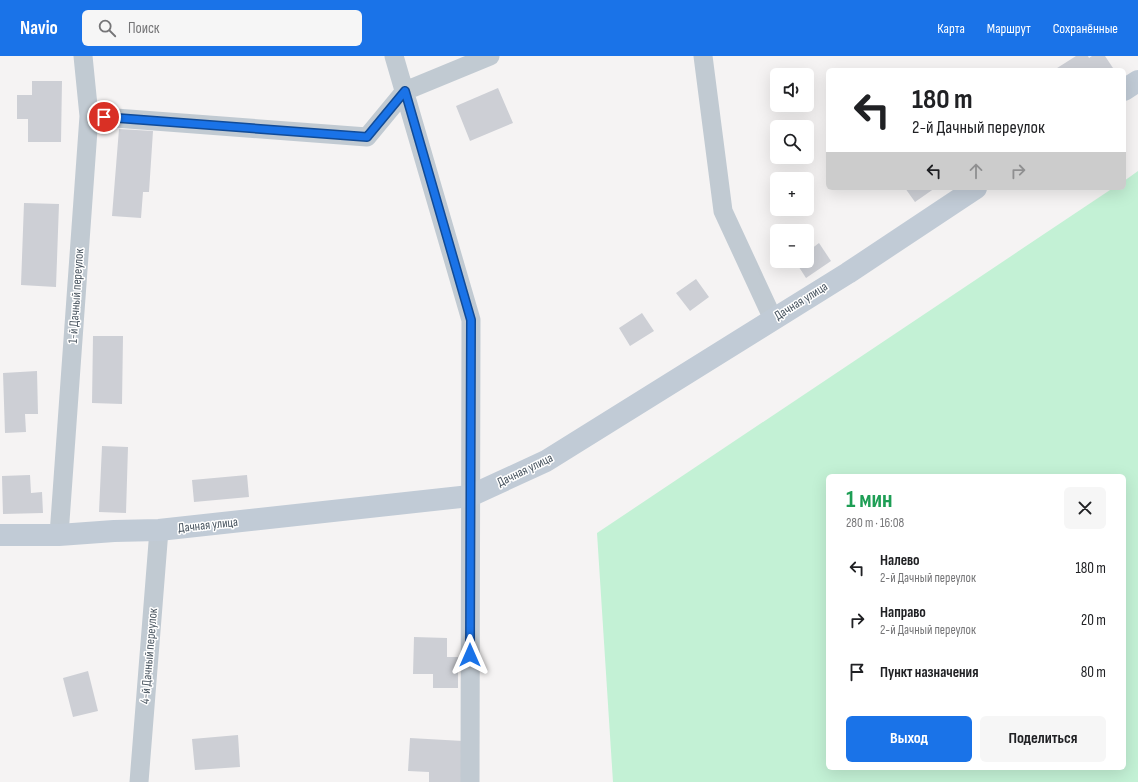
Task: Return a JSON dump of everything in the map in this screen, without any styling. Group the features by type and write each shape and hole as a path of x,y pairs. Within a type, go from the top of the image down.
{"street":[{"name":"1-й Дачный переулок","path":"59,535 89,116 83,56"},
{"path":"394,56 471,320 470,782"},
{"path":"89,116 367,137 405,91 490,56"},
{"path":"703,56 722,211 772,319"},
{"path":"1126,89 1138,81"},
{"name":"Дачная улица","path":"0,535 59,535 114,531 159,530 470,496 546,462 772,319 848,273 973,190"},
{"name":"4-й Дачный переулок","path":"139,782 159,530"}],"green space":[{"path":"1138,171 1138,782 613,782 597,533 1110,190 1126,190 1126,180"}],"building":[{"path":"1076,56 1088,56 1089,58 1092,56 1105,56 1113,68 1057,68"},
{"path":"32,81 62,81 61,142 28,142 28,119 17,119 17,95 32,95"},
{"path":"498,88 513,123 470,141 456,106"},
{"path":"119,129 153,131 149,192 143,192 141,218 112,216"},
{"path":"906,190 932,190 915,202"},
{"path":"24,203 59,204 56,287 21,285"},
{"path":"819,243 831,261 806,278 800,268 814,268 814,247"},
{"path":"696,279 709,297 690,311 676,293"},
{"path":"642,313 654,331 630,346 619,328"},
{"path":"93,336 123,336 122,404 92,403"},
{"path":"37,371 38,414 25,414 26,432 5,433 3,373"},
{"path":"102,446 128,447 126,513 99,512"},
{"path":"30,475 31,493 42,492 43,513 3,514 2,476"},
{"path":"247,475 249,497 194,502 192,480"},
{"path":"414,637 447,638 447,657 458,657 458,688 433,688 433,674 413,674"},
{"path":"88,671 98,711 73,717 63,678"},
{"path":"238,735 240,767 195,770 192,739"},
{"path":"410,738 463,741 461,782 429,782 429,772 408,771"}],"route":[{"path":"104,117 367,137 405,91 471,320 470,655"}]}
